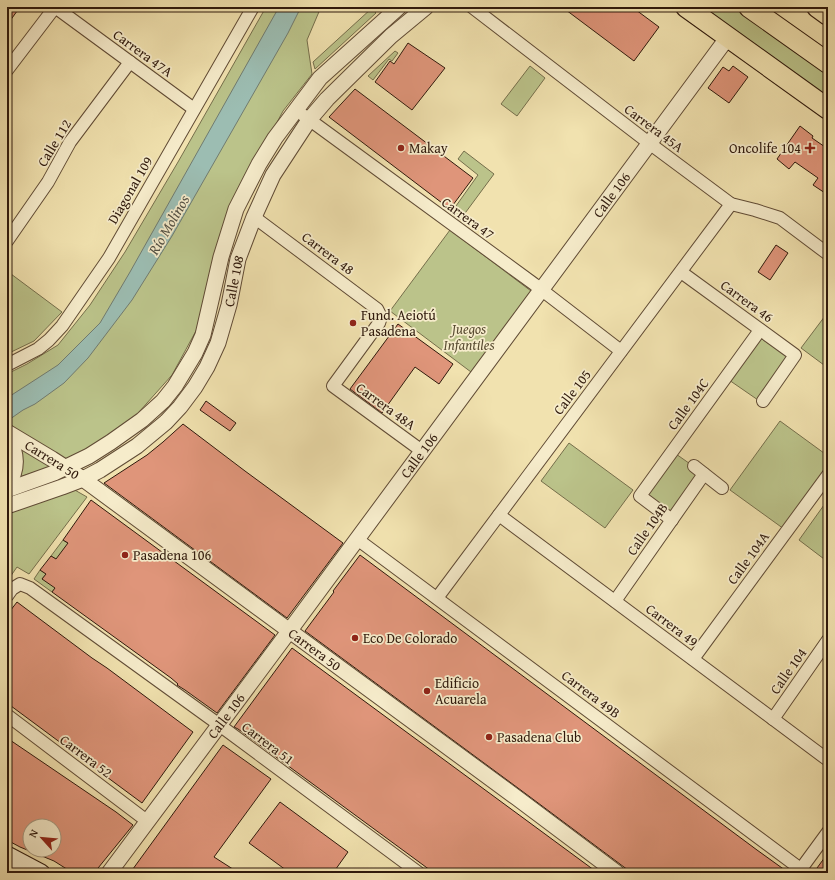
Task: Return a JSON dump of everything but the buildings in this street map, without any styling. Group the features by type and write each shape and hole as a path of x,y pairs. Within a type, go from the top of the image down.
{"highway":[{"path":"686,7 828,109"},
{"path":"749,7 828,63"},
{"path":"817,7 828,15"}],"main road":[{"path":"7,855 41,873"},
{"path":"7,871 11,873"}],"street":[{"name":"Carrera 47A","path":"55,7 194,109"},
{"path":"7,70 55,7"},
{"name":"Diagonal 109","path":"7,365 38,349 49,340 62,326 109,258 253,7"},
{"name":"Calle 108","path":"7,489 66,468 100,449 142,420 163,401 182,376 203,335 221,257 236,209 259,164 275,138 320,78 399,7"},
{"name":"Calle 108","path":"7,506 62,488 83,479 137,446 166,422 180,407 195,387 218,343 229,305 238,259 254,217 273,175 309,120 327,99 391,36 426,7"},
{"name":"Carrera 45A","path":"472,7 649,144 731,204 780,218 828,254"},
{"name":"Calle 106","path":"108,873 289,631 728,36"},
{"name":"Calle 112","path":"7,241 48,182 70,142 130,62"},
{"name":"Carrera 47","path":"296,110 541,290 621,351"},
{"name":"Calle 105","path":"437,598 731,204"},
{"name":"Carrera 48","path":"254,217 377,309 381,317 379,323 333,386"},
{"name":"Carrera 46","path":"680,272 795,355 763,401"},
{"name":"Calle 104C","path":"672,520 640,496 760,330"},
{"name":"Carrera 48A","path":"333,386 422,451"},
{"name":"Carrera 50","path":"7,432 83,479 617,873"},
{"path":"7,436 13,448 15,459 15,470 7,489"},
{"path":"694,466 722,488"},
{"name":"Calle 104B","path":"615,601 704,474"},
{"name":"Calle 104A","path":"693,659 828,475"},
{"name":"Carrera 49","path":"499,515 828,760"},
{"name":"Carrera 49B","path":"357,539 802,872"},
{"name":"Carrera 51","path":"7,596 12,589 20,584 30,588 419,873"},
{"name":"Calle 104","path":"773,719 828,642"},
{"name":"Carrera 52","path":"7,715 147,821"},
{"path":"802,872 828,832"}],"green space":[{"path":"266,7 321,7 307,40 312,74 283,111 251,171 203,318 172,375 130,422 69,461 7,481 7,374 58,345 90,305 125,252"},
{"path":"694,7 733,7 828,71 828,103"},
{"path":"372,8 376,13 315,69 313,62"},
{"path":"395,51 398,53 392,61 389,59 373,80 368,76"},
{"path":"530,66 545,78 517,116 501,104"},
{"path":"464,151 494,174 460,220 451,213 478,175 458,159"},
{"name":"Juegos Infantiles","path":"450,230 531,291 471,372 390,311"},
{"path":"7,271 62,312 34,341 7,354"},
{"path":"828,312 828,368 801,348"},
{"path":"759,337 788,357 758,400 729,380"},
{"path":"780,421 828,456 828,469 784,529 730,490"},
{"path":"569,443 633,490 605,528 541,481"},
{"path":"676,454 703,473 673,516 646,497"},
{"path":"73,489 87,497 29,574 17,567 8,580 7,512"},
{"path":"824,505 828,508 828,562 799,540"},
{"path":"63,540 81,553 56,559 51,556"},
{"path":"40,570 46,574 42,579 59,583 52,592 34,579"}],"water":[{"name":"Río Molinos","path":"279,7 301,7 288,33 172,236 132,300 88,358 64,383 35,404 7,421 7,398 58,365 100,323"}],"place":[{"name":"Makay","path":"401,148"},
{"name":"Oncolife 104","path":"810,148"},
{"name":"Fund. Aeiotú Pasadena","path":"353,323"},
{"name":"Pasadena 106","path":"125,555"},
{"name":"Eco De Colorado","path":"355,638"},
{"name":"Edificio Acuarela","path":"427,691"},
{"name":"Pasadena Club","path":"489,737"}]}
